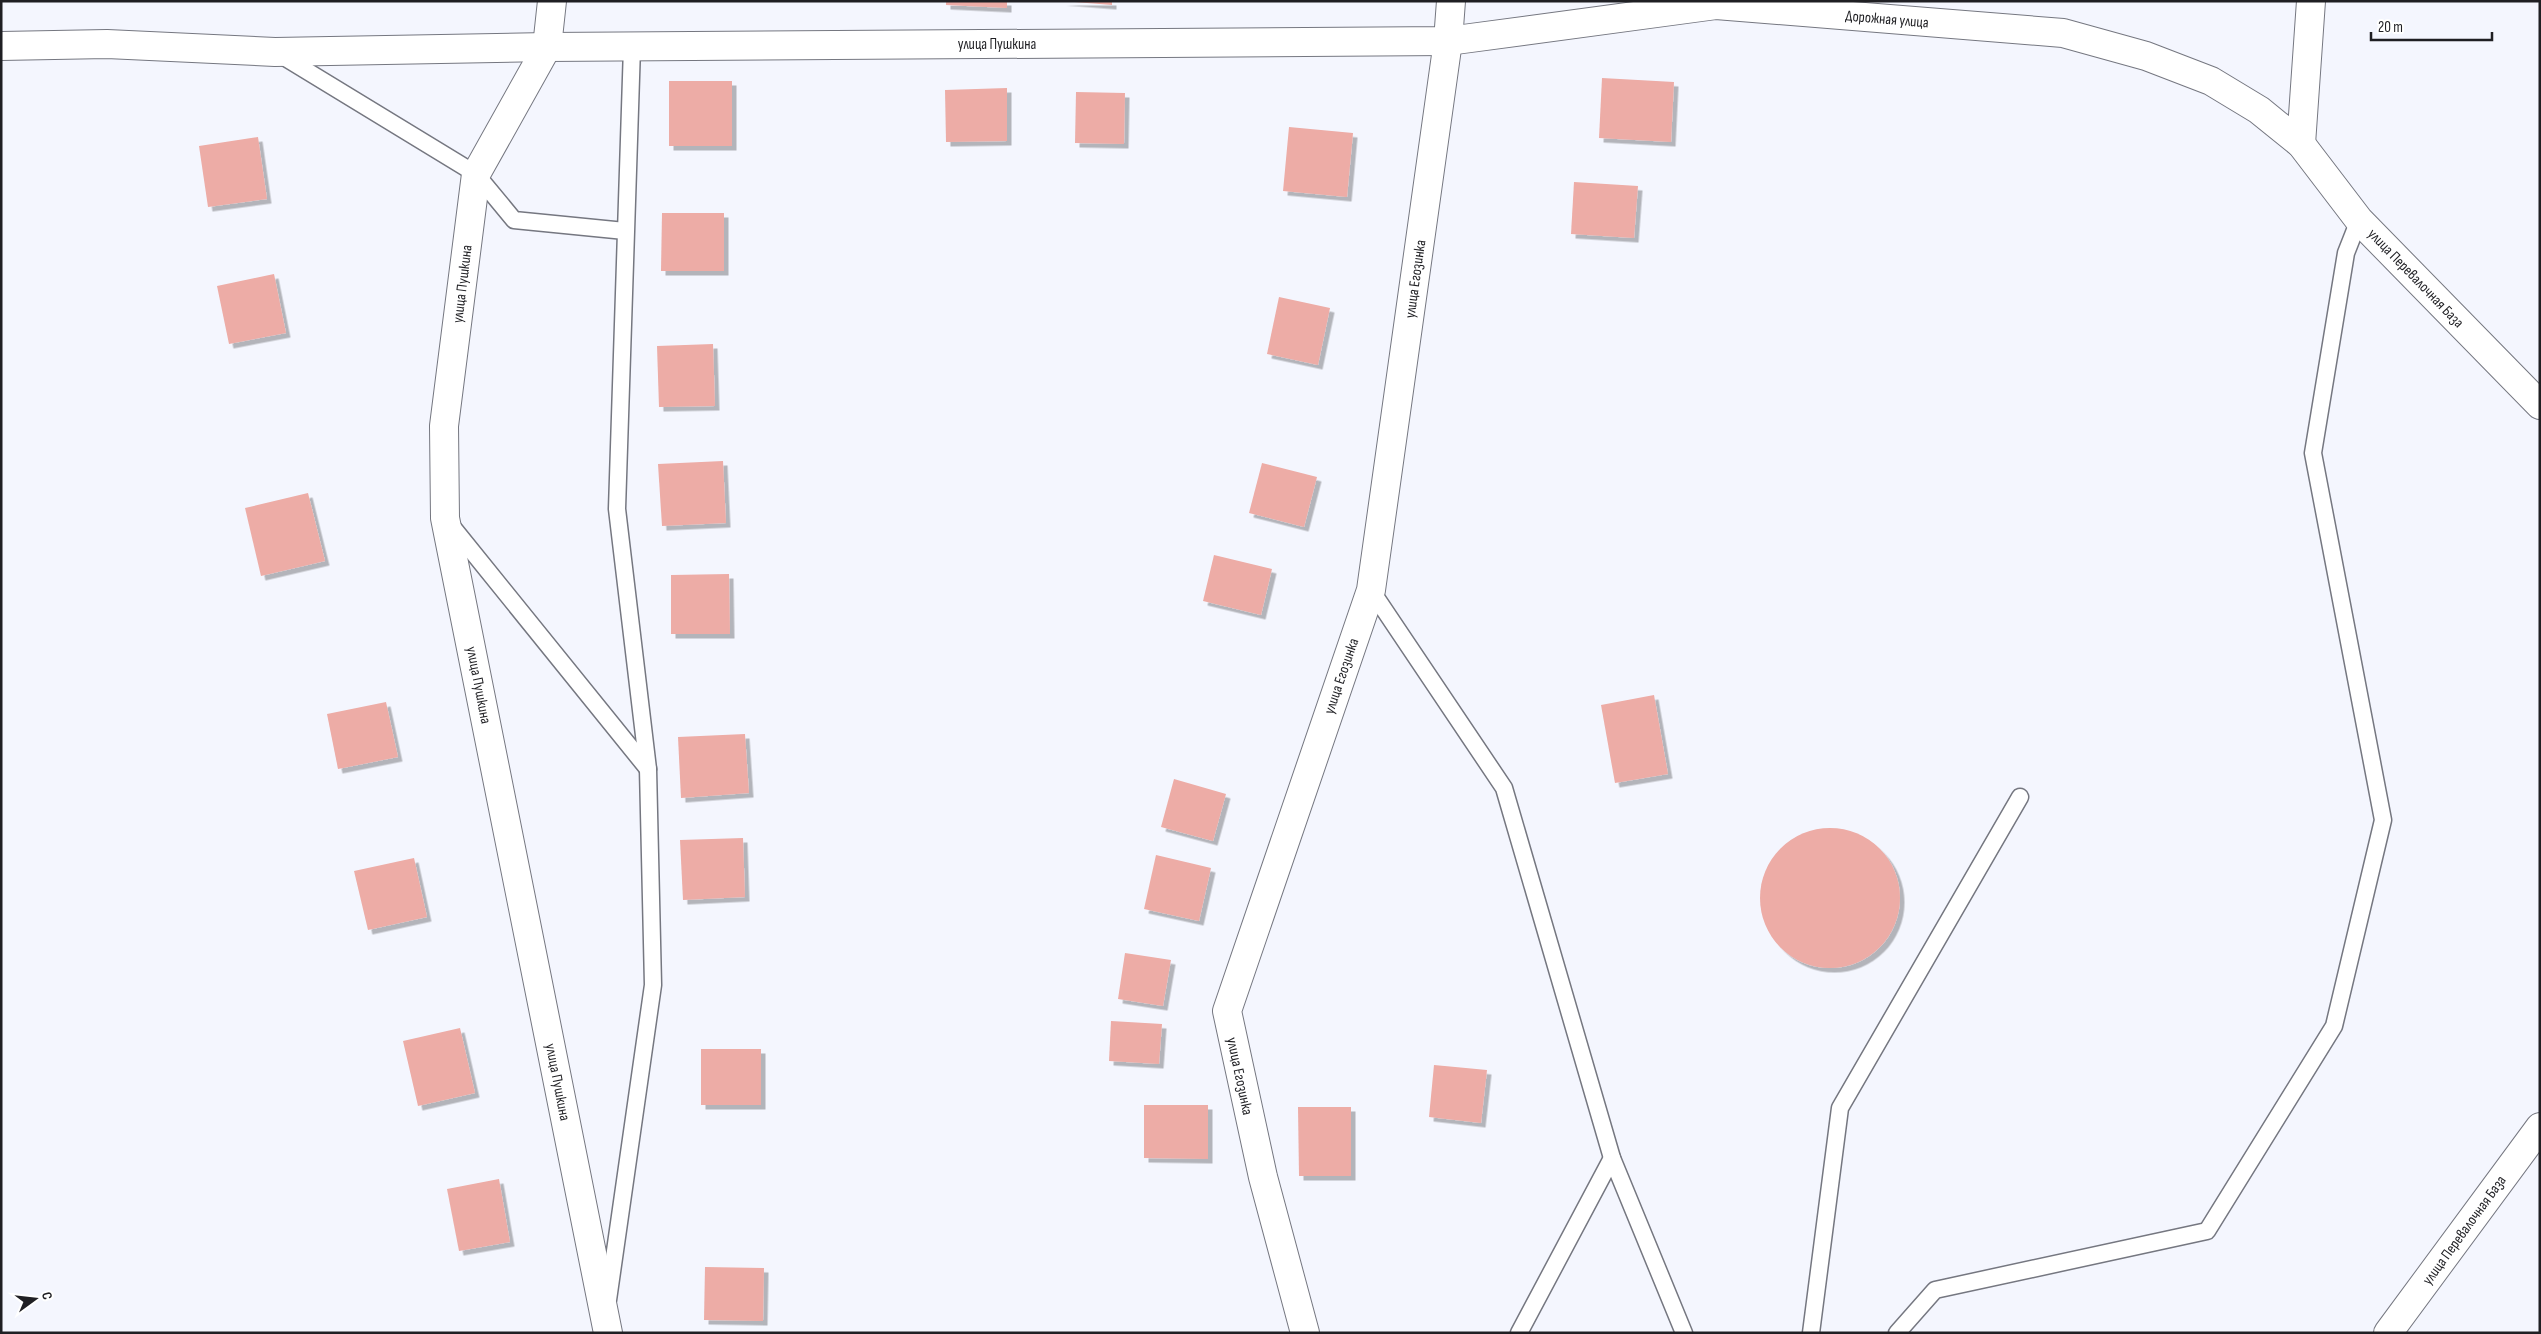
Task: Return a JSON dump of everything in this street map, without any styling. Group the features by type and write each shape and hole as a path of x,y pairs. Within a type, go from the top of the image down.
{"street":[{"name":"улица Пушкина","path":"552,1 547,48 476,174 444,426 445,518 607,1325"},
{"name":"улица Егозинка","path":"1305,1333 1263,1178 1226,1011 1371,590 1448,41 1451,1"},
{"path":"2300,144 2311,1"},
{"name":"Дорожная улица","path":"1448,41 1716,5 2063,33 2146,56 2211,81 2259,110 2300,144"},
{"name":"улица Пушкина","path":"547,48 1448,41"},
{"path":"1,46 107,44 274,52 547,48"},
{"name":"улица Перевалочная База","path":"2300,144 2359,220 2540,405"},
{"name":"улица Перевалочная База","path":"2388,1333 2540,1127"}],"lane":[{"path":"607,1325 653,985 648,769 617,509 632,47"},
{"path":"274,52 476,174 514,220 625,231"},
{"path":"1897,1333 1935,1290 2207,1231 2334,1026 2384,820 2313,453 2346,253 2359,220"},
{"path":"445,518 648,769"},
{"path":"1371,590 1504,788 1612,1158 1684,1333"},
{"path":"1811,1333 1840,1108 2020,796"},
{"path":"1519,1333 1612,1158"}],"building":[{"path":"946,1 1007,1 1007,8 946,5"},
{"path":"1062,1 1112,1 1112,5"},
{"path":"1602,78 1674,82 1671,142 1599,138"},
{"path":"669,81 732,81 732,146 669,146"},
{"path":"1007,88 1007,141 946,142 945,90"},
{"path":"1076,92 1125,93 1124,144 1075,143"},
{"path":"1289,127 1353,133 1347,197 1283,191"},
{"path":"258,137 267,199 208,207 199,146"},
{"path":"1574,182 1638,186 1634,238 1571,234"},
{"path":"662,213 724,213 724,271 661,271"},
{"path":"274,274 286,333 229,344 217,286"},
{"path":"1279,297 1330,308 1318,365 1267,354"},
{"path":"713,344 715,406 659,407 657,346"},
{"path":"723,461 726,523 662,526 658,464"},
{"path":"1262,463 1317,477 1304,527 1249,513"},
{"path":"308,493 325,561 261,576 245,508"},
{"path":"1214,555 1272,569 1261,615 1203,601"},
{"path":"729,574 730,634 671,634 671,575"},
{"path":"1654,695 1668,774 1615,783 1601,705"},
{"path":"386,702 398,757 338,769 327,714"},
{"path":"745,734 749,793 681,798 678,737"},
{"path":"1174,779 1226,794 1213,841 1161,827"},
{"path":"1830,828 1844,829 1857,833 1879,849 1895,871 1899,884 1899,912 1895,925 1879,947 1857,963 1844,967 1830,968 1816,967 1803,963 1781,947 1765,925 1761,912 1760,898 1761,884 1765,871 1781,849 1803,833 1816,829"},
{"path":"743,838 745,897 683,900 680,840"},
{"path":"1156,855 1211,868 1199,921 1144,909"},
{"path":"414,858 427,917 368,930 354,871"},
{"path":"1125,953 1171,960 1163,1006 1118,999"},
{"path":"1111,1021 1162,1024 1159,1064 1109,1061"},
{"path":"460,1028 475,1093 418,1106 403,1041"},
{"path":"701,1049 761,1049 761,1105 701,1105"},
{"path":"1434,1065 1487,1070 1481,1123 1429,1117"},
{"path":"1144,1105 1208,1105 1208,1159 1144,1158"},
{"path":"1298,1107 1351,1107 1351,1176 1299,1176"},
{"path":"499,1179 510,1242 459,1251 447,1189"},
{"path":"705,1267 764,1268 763,1321 704,1320"}]}
